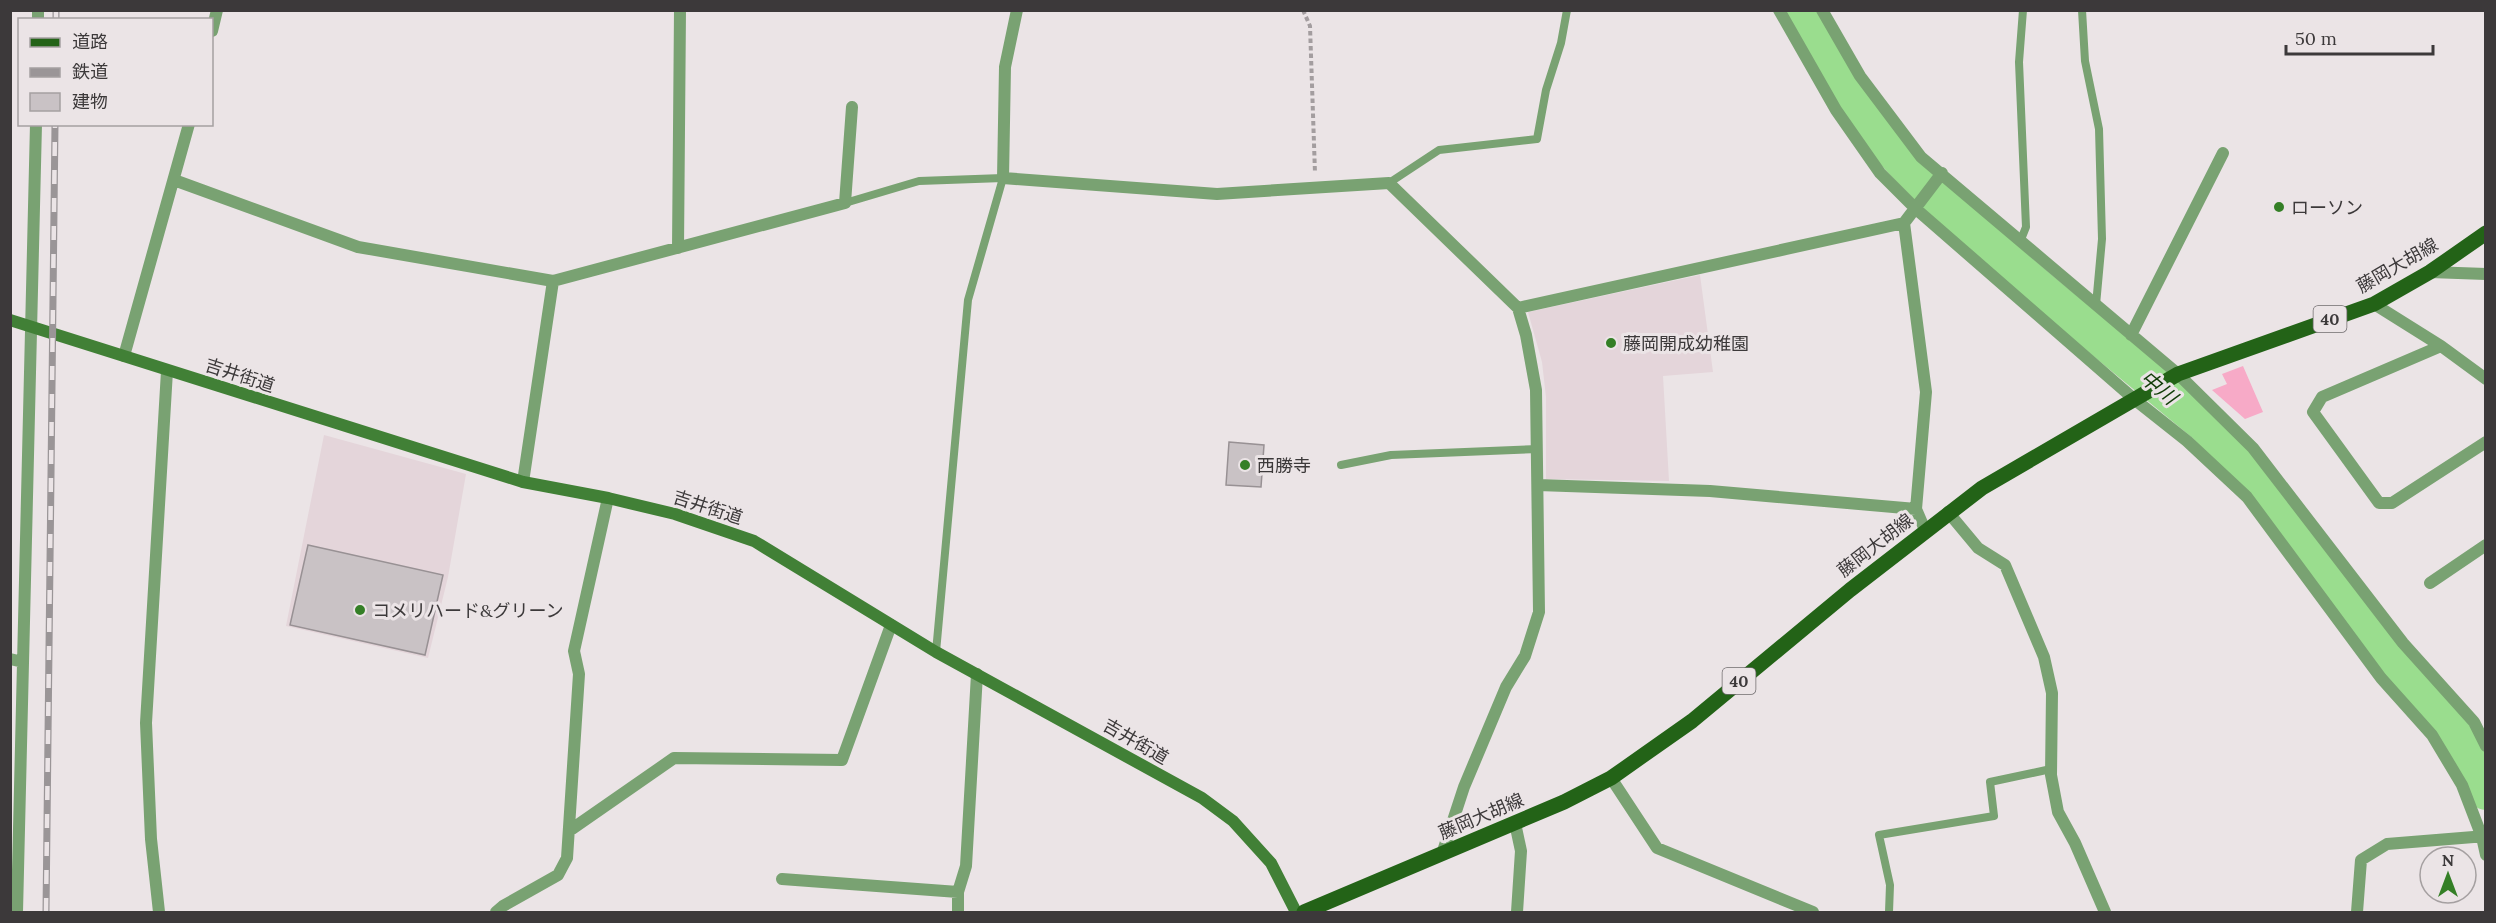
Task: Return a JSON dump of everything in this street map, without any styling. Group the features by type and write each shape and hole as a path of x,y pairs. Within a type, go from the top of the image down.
{"main road":[{"name":"藤岡大胡線","path":"1304,912 1515,823 1611,778 1692,721 1925,530 1990,483 2178,374 2374,304 2430,272 2486,233"},
{"name":"吉井街道","path":"10,320 523,482 608,498 675,514 754,541 936,652 1088,734 1209,804 1233,822 1271,863 1296,912"}],"street":[{"path":"213,27 217,10"},
{"path":"678,248 680,10"},
{"path":"1017,10 1005,67 1003,178 1217,194 1389,183 1518,308 1526,335 1536,390 1539,612 1526,656 1506,687 1464,787 1442,854"},
{"path":"1779,10 1836,110 1880,173 1916,209 2138,397 2247,497 2381,678 2432,735 2462,785 2484,837 2486,855"},
{"path":"1822,10 1841,47 1921,157 2178,374 2253,448 2403,643 2474,722 2485,745"},
{"path":"174,180 358,247 554,281 845,203 852,107"},
{"path":"17,912 14,894 17,661 32,326 36,126"},
{"path":"124,356 188,126"},
{"path":"2132,335 2223,153"},
{"path":"1518,308 1904,223 1942,173"},
{"path":"1904,223 1926,392 1916,509 1925,530"},
{"path":"2430,272 2486,274"},
{"path":"523,482 554,281"},
{"path":"2374,304 2441,346 2486,379"},
{"path":"2441,346 2322,397 2313,412 2379,503 2392,503 2486,442"},
{"path":"159,912 151,840 146,723 167,370"},
{"path":"1538,485 1710,490 1916,509"},
{"path":"496,912 558,875 567,858 579,674 574,651 608,498"},
{"path":"1948,512 1978,548 2005,565 2044,657 2052,693 2051,768 2058,812 2075,843 2105,912"},
{"path":"2430,583 2486,545"},
{"path":"569,831 674,758 842,760 891,625"},
{"path":"958,912 958,892 966,866 977,674"},
{"path":"1611,778 1657,848 1813,912"},
{"path":"1515,823 1521,851 1517,912"},
{"path":"2357,912 2361,860 2387,844 2484,837"},
{"path":"782,879 958,892"}],"lane":[{"path":"1389,183 1439,150 1537,139 1546,90 1561,43 1567,10"},
{"path":"2020,242 2025,227 2019,62 2023,10"},
{"path":"2082,10 2085,61 2099,129 2102,239 2097,305"},
{"path":"845,203 919,181 1003,178 968,300 936,652"},
{"path":"1341,465 1391,454 1538,449"},
{"path":"1889,912 1890,885 1879,835 1994,816 1990,782 2051,768"}],"path":[{"path":"1303,10 1310,27 1316,188"}],"shaded area":[{"path":"1700,275 1713,372 1663,376 1669,481 1546,479 1546,397 1542,362 1528,312"},
{"path":"2243,366 2263,412 2245,419 2212,390 2227,384 2222,374"},
{"path":"324,435 466,474 448,577 428,658 286,626"}],"building":[{"name":"西勝寺","path":"1229,442 1264,445 1261,487 1226,485"},
{"path":"308,545 443,575 425,655 290,625"}],"waterway":[{"name":"中川","path":"1800,10 1819,47 1869,125 1911,171 1964,223 2204,424 2261,483 2299,536 2351,599 2370,638 2420,696 2457,734 2477,769 2486,792"}],"railway":[{"path":"56,10 56,18"},
{"path":"46,912 55,126"}],"place":[{"name":"ローソン","path":"2279,207"},
{"name":"藤岡開成幼稚園","path":"1611,343"},
{"name":"西勝寺","path":"1245,465"},
{"name":"コメリハード&グリーン","path":"360,610"}]}
